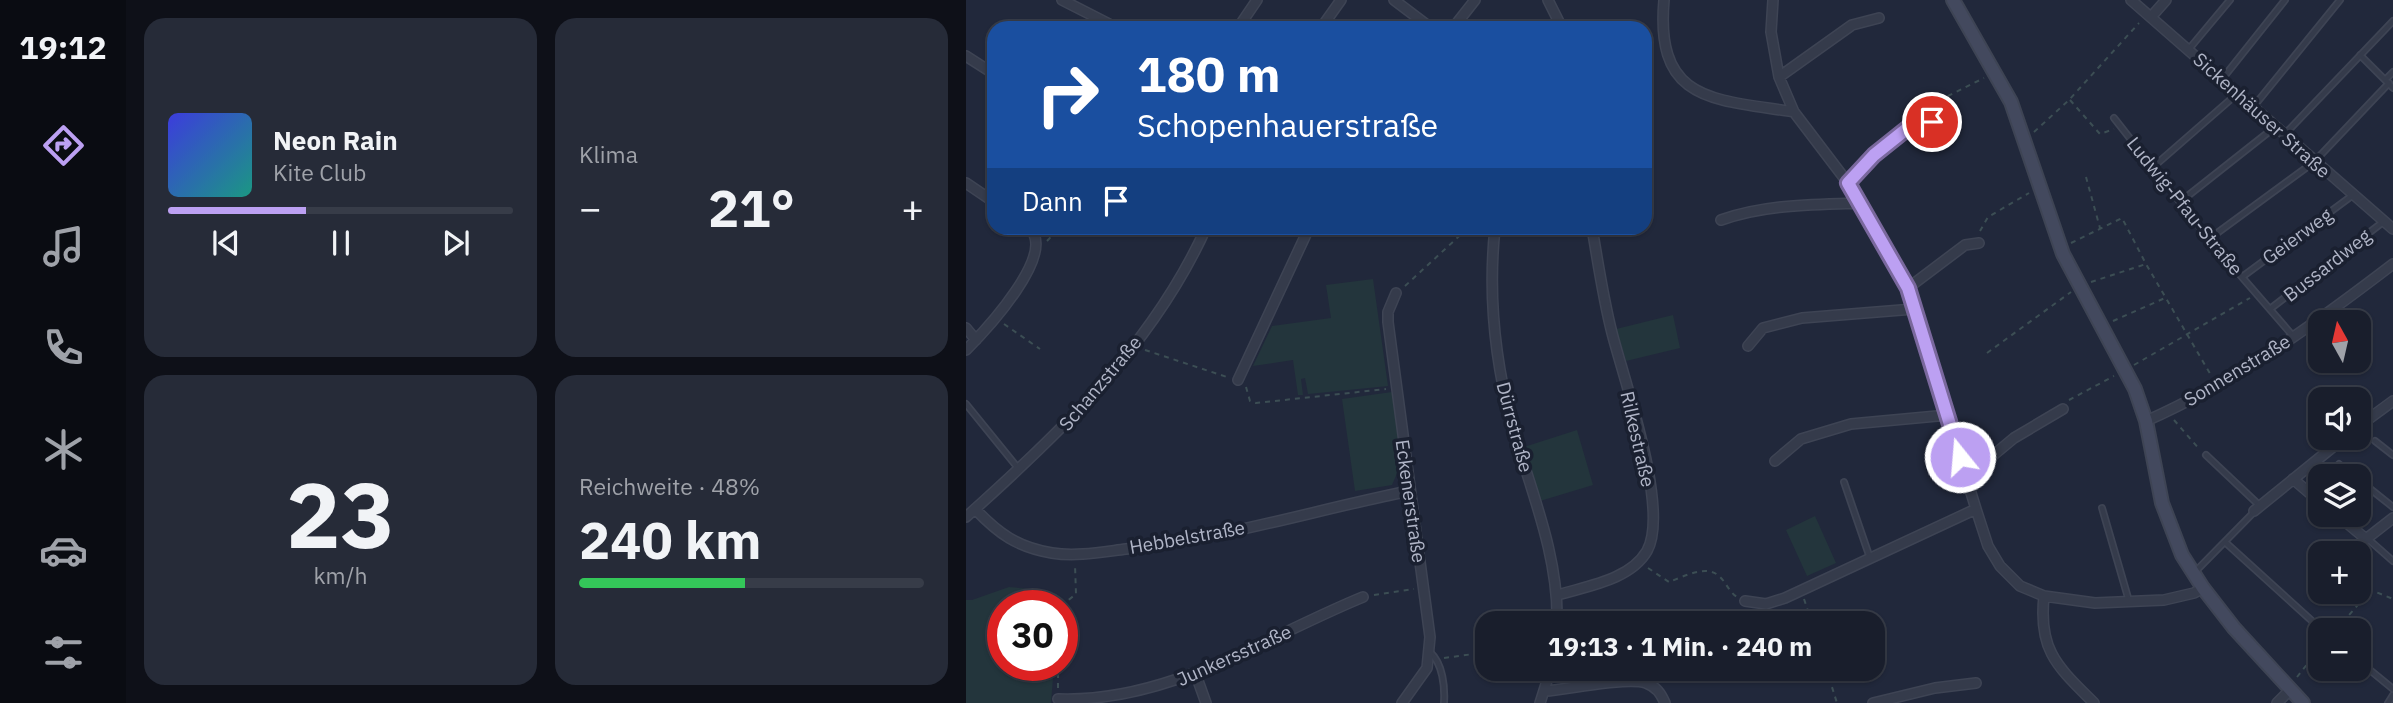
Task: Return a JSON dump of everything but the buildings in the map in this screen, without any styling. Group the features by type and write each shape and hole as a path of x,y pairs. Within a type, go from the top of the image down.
{"street":[{"path":"1062,0 1103,21"},
{"path":"1243,21 1257,0"},
{"path":"1326,21 1341,0"},
{"path":"1394,0 1422,21"},
{"path":"1458,21 1475,0"},
{"path":"1548,0 1558,21"},
{"path":"1664,0 1666,47 1672,68 1688,86 1717,100 1794,111"},
{"path":"1773,0 1771,32 1779,77 1794,111 1848,183 1908,288 1988,546 2000,566 2020,586 2044,596 2095,603 2164,600 2194,593 2203,588"},
{"path":"1953,0 2011,102 2026,140 2057,242 2084,284 2126,369 2146,421 2166,516 2179,548 2193,574 2244,641 2303,703"},
{"name":"Sickenhäuser Straße","path":"2131,0 2393,229"},
{"path":"2149,15 2166,0"},
{"path":"1779,77 1852,25 1879,18"},
{"path":"968,59 987,70"},
{"path":"1848,183 1874,155 1909,127 1932,122"},
{"path":"966,183 987,197"},
{"path":"1721,220 1749,210 1786,205 1860,203"},
{"path":"966,350 1015,291 1032,264 1037,247 1035,235"},
{"name":"Schanzstraße","path":"966,517 1071,420 1135,346 1202,235"},
{"path":"1238,380 1306,235"},
{"name":"Dürrstraße","path":"1494,235 1492,270 1498,362 1511,422 1550,555 1558,595 1557,611"},
{"name":"Rilkestraße","path":"1593,235 1611,330 1648,471 1655,524 1648,549 1640,561"},
{"path":"1908,288 1965,245 1979,243"},
{"name":"Sonnenstraße","path":"2146,421 2216,384 2293,337 2393,264"},
{"name":"Eckenerstraße","path":"1396,293 1388,312 1388,322 1433,656"},
{"path":"1748,346 1763,328 1802,318 1914,309"},
{"path":"966,328 976,340"},
{"path":"2371,417 2393,401"},
{"path":"1967,477 2014,438 2063,410"},
{"path":"1775,461 1801,439 1851,424 1948,415"},
{"path":"2257,508 2329,450"},
{"path":"2292,479 2308,492"},
{"name":"Hebbelstraße","path":"975,509 996,531 1012,541 1052,553 1075,555 1170,544 1409,491"},
{"path":"1745,601 1766,604 1802,591 1976,509"},
{"path":"2353,527 2368,538 2393,517"},
{"path":"1558,595 1615,577 1640,561"},
{"path":"2044,596 2044,635 2050,652 2059,669 2094,703"},
{"name":"Junkersstraße","path":"1058,699 1101,701 1196,675 1363,597"},
{"path":"1402,703 1433,656"},
{"path":"1196,675 1206,703"},
{"path":"1540,703 1548,681"},
{"path":"1546,691 1628,682 1646,683 1659,691 1665,703"},
{"path":"1873,703 1935,688 1976,683"},
{"path":"2277,703 2289,689"}],"lane":[{"path":"2188,50 2230,0"},
{"path":"2222,79 2285,0"},
{"path":"2253,107 2339,1"},
{"path":"2284,135 2393,21"},
{"path":"2360,55 2389,84"},
{"path":"2209,239 2314,162 2389,84 2393,72"},
{"path":"2152,168 2238,93"},
{"name":"Ludwig-Pfau-Straße","path":"2113,118 2209,239 2293,337"},
{"path":"2180,202 2275,127"},
{"name":"Geierweg","path":"2242,277 2353,195"},
{"name":"Bussardweg","path":"2270,309 2384,221"},
{"path":"966,404 1019,470"},
{"path":"2375,441 2393,456"},
{"path":"2193,574 2257,508 2206,455"},
{"path":"1844,482 1871,559"},
{"path":"2371,490 2393,507"},
{"path":"2102,508 2130,602"},
{"path":"2368,538 2393,561"},
{"path":"2225,542 2309,618"},
{"path":"1433,656 1444,693 1444,703"},
{"path":"2371,671 2393,689"},
{"path":"2388,703 2393,695"}],"path":[{"path":"2026,140 2069,100 2149,15"},
{"path":"1932,122 1935,107 1942,99 1995,73"},
{"path":"2069,100 2100,134 2106,134 2119,126"},
{"path":"2086,177 2101,229"},
{"path":"1979,243 1982,225 1988,217 2039,187"},
{"path":"2072,242 2122,218 2216,384"},
{"path":"1037,247 1051,235"},
{"path":"1396,293 1460,235"},
{"path":"1987,354 2084,284 2146,264"},
{"name":"Ludwig-Pfau-Straße","path":"2063,410 2069,400 2189,335 2257,294"},
{"path":"2112,321 2167,298"},
{"path":"994,318 1040,349"},
{"path":"1135,346 1213,374 1238,380 1246,386 1250,401 1256,403 1395,388"},
{"path":"2167,411 2206,455"},
{"path":"1075,555 1076,590"},
{"path":"1640,561 1669,582 1703,571 1711,572 1718,575 1734,596 1745,601"},
{"path":"1363,597 1423,588"},
{"path":"2346,618 2371,590 2393,599"},
{"path":"1802,591 1808,611"},
{"path":"1433,656 1475,653"},
{"path":"2289,689 2308,664"},
{"path":"1058,681 1058,699"},
{"path":"1830,681 1837,703"}],"shaded area":[{"path":"1373,279 1388,386 1308,394 1305,378 1301,379 1303,395 1298,395 1293,360 1253,366 1272,326 1331,318 1326,285"},
{"path":"1673,315 1680,348 1626,361 1616,329"},
{"path":"1392,392 1402,462 1392,485 1355,491 1342,399"},
{"path":"1577,430 1593,485 1540,501 1524,447"},
{"path":"1815,516 1836,563 1807,576 1786,530"},
{"path":"1009,587 1042,590 1000,590"},
{"path":"987,595 987,681 1053,681 1051,703 966,703 966,600"}],"route":[{"path":"1932,122 1909,127 1874,155 1848,183 1908,288 1960,457"}]}
